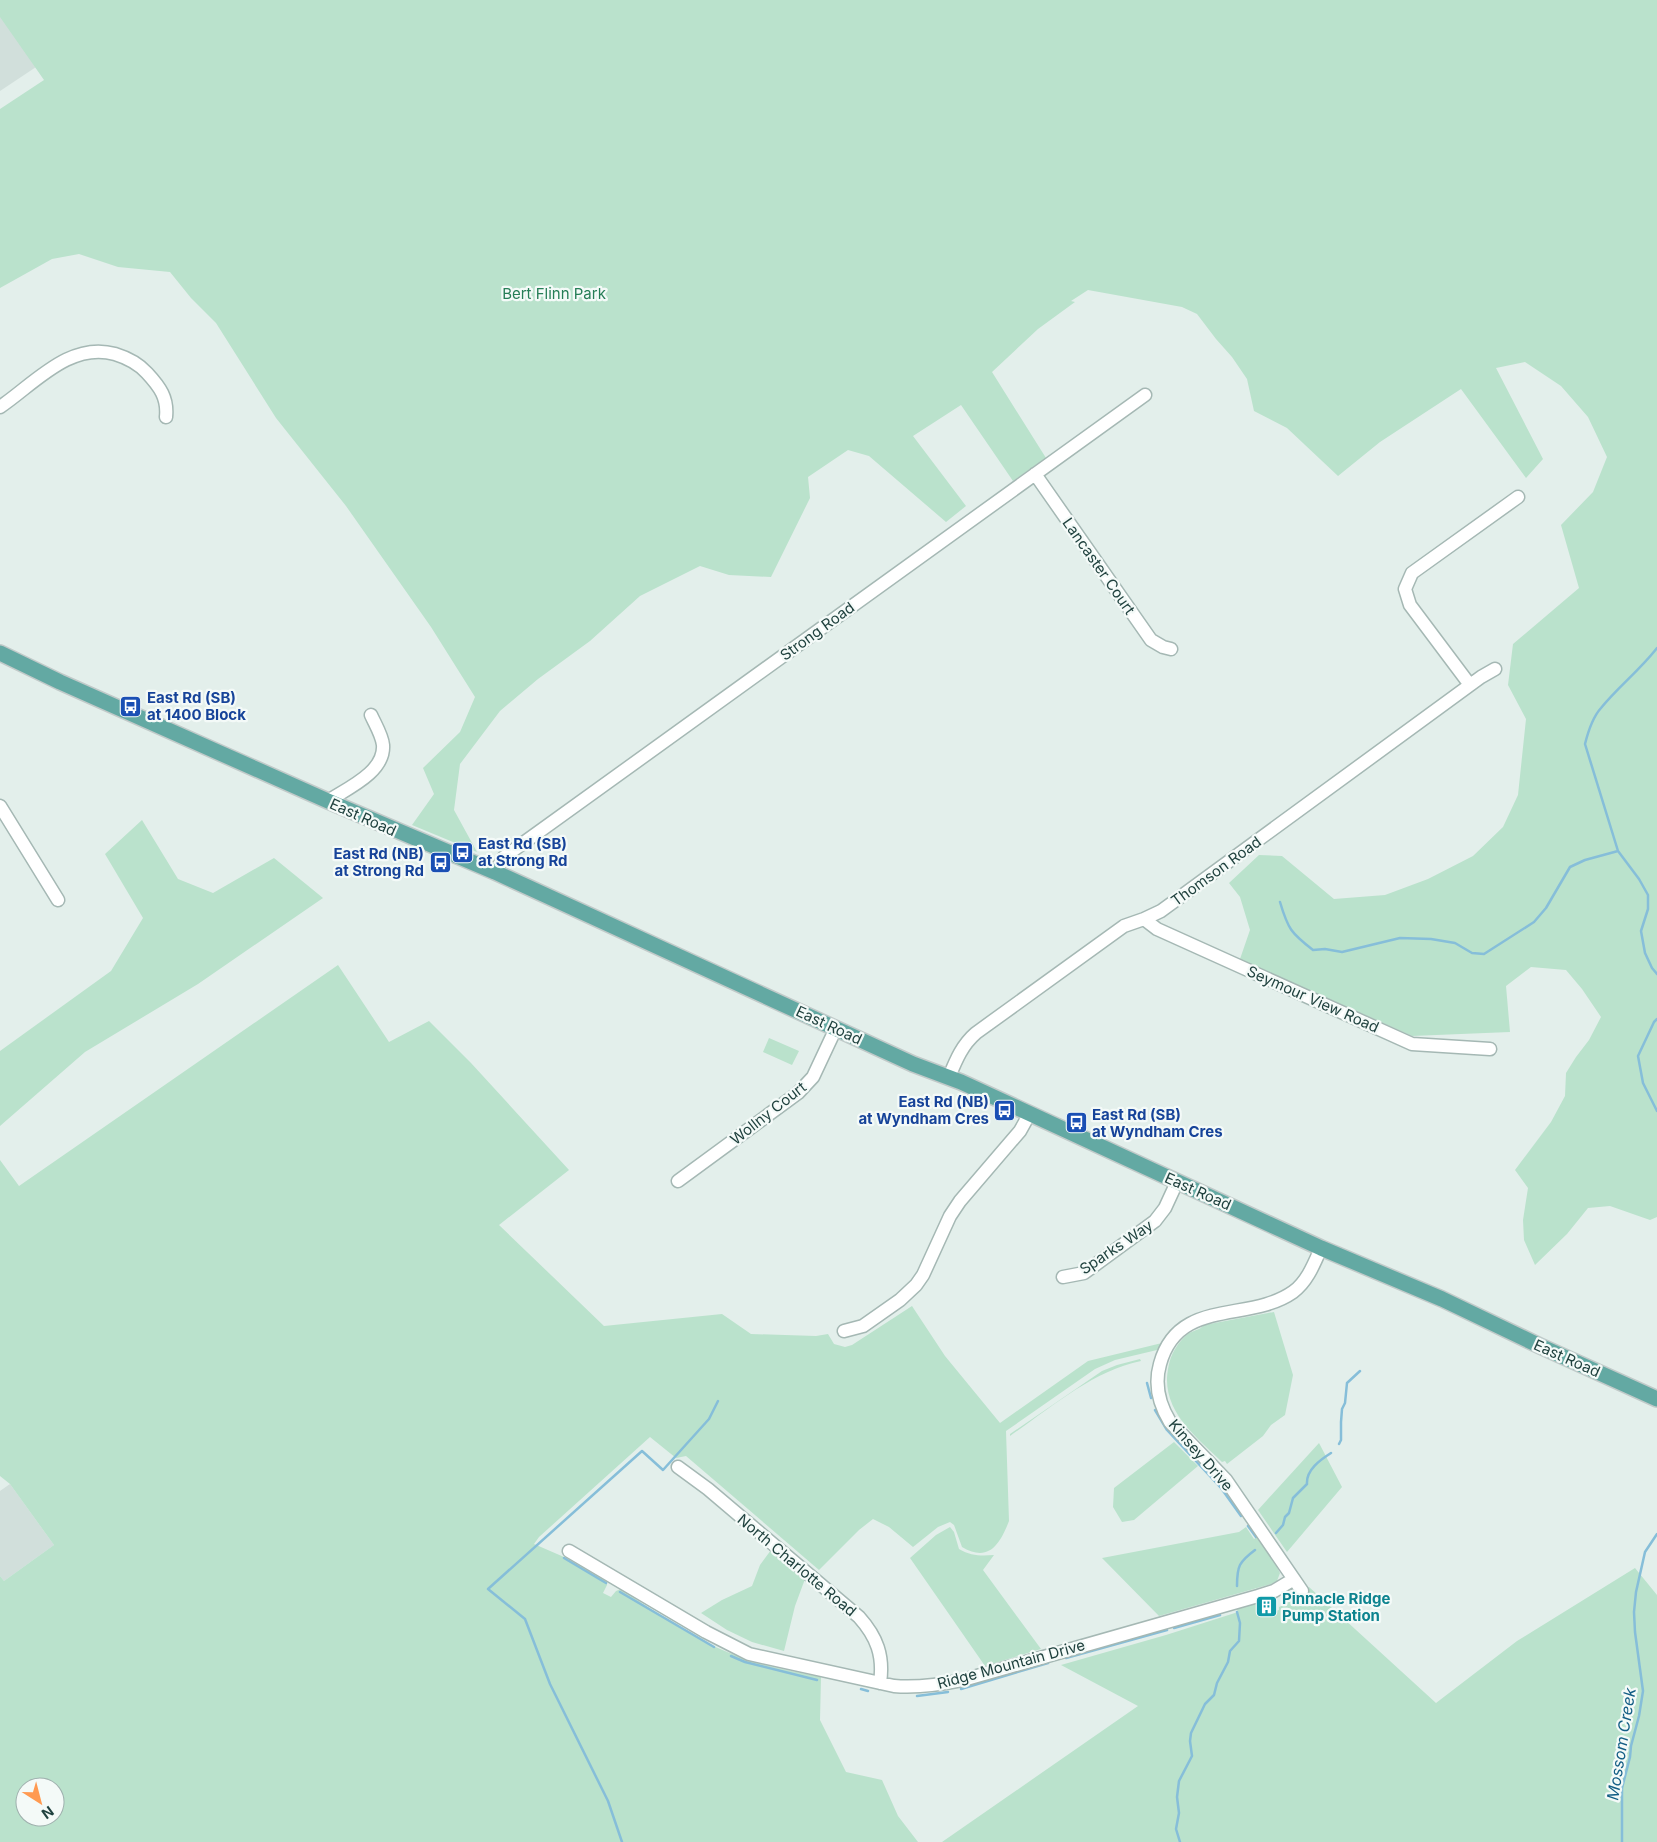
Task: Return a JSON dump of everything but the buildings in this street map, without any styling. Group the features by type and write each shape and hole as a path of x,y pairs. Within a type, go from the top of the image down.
{"main road":[{"name":"East Road","path":"0,652 60,682 328,802 495,872 912,1064 949,1076 1321,1248 1442,1298 1540,1346 1657,1399"}],"street":[{"path":"0,407 64,361 84,353 103,352 128,358 146,372 157,384 164,396 167,408 166,417"},
{"name":"Strong Road","path":"495,872 504,857 1145,394"},
{"name":"Lancaster Court","path":"1035,474 1151,640 1171,649"},
{"path":"1470,685 1410,605 1404,589 1412,573 1518,497"},
{"name":"Thomson Road","path":"949,1076 960,1050 976,1033 1124,926 1161,911 1470,685 1495,669"},
{"path":"328,802 376,769 382,757 383,743 372,715"},
{"path":"0,806 58,900"},
{"name":"Seymour View Road","path":"1144,919 1157,929 1412,1044 1490,1049"},
{"name":"Wollny Court","path":"678,1181 798,1093 813,1077 836,1028"},
{"path":"844,1331 863,1326 900,1300 916,1285 923,1275 950,1216 960,1201 1020,1131 1030,1114"},
{"name":"Sparks Way","path":"1063,1277 1084,1273 1155,1221 1165,1208 1177,1182"},
{"name":"Kinsey Drive","path":"1302,1591 1226,1480 1170,1422 1161,1404 1157,1376 1162,1355 1183,1328 1196,1320 1213,1314 1266,1304 1294,1292 1307,1278 1321,1248"},
{"name":"North Charlotte Road","path":"678,1467 708,1489 859,1617 873,1634 881,1653 882,1670 880,1683"},
{"name":"Ridge Mountain Drive","path":"568,1552 722,1641 749,1654 880,1683 912,1687 963,1680 1274,1591 1294,1579"}],"shaded area":[{"path":"0,8 39,65 0,91"},
{"path":"10,1484 54,1545 4,1581 0,1576 0,1491"}],"green space":[{"name":"Bert Flinn Park","path":"0,0 1657,0 1657,1217 1650,1220 1610,1206 1588,1208 1567,1234 1535,1265 1524,1240 1523,1220 1528,1188 1515,1170 1551,1122 1565,1096 1566,1073 1589,1040 1601,1017 1566,970 1531,967 1506,986 1510,1032 1412,1036 1240,959 1250,930 1240,897 1229,883 1259,855 1282,856 1334,899 1385,895 1428,879 1473,856 1503,827 1518,795 1526,719 1508,685 1513,644 1579,588 1561,525 1593,492 1607,457 1588,417 1561,386 1525,362 1496,368 1543,459 1526,478 1461,389 1380,442 1338,476 1287,428 1254,411 1247,379 1232,357 1197,314 1182,307 1088,290 1071,301 1075,302 1038,329 992,372 1046,458 1013,481 961,405 913,436 966,506 946,522 869,456 848,450 808,477 810,498 771,577 729,575 700,566 640,596 590,641 538,679 500,711 460,764 454,810 477,852 412,825 434,794 423,768 460,732 475,697 431,627 346,506 276,418 216,323 191,298 170,272 118,267 79,254 52,259 0,288 0,109 44,80 0,17"},
{"path":"142,820 178,879 213,893 274,858 323,898 198,984 85,1052 0,1126 0,1051 111,971 143,918 105,854"},
{"path":"338,965 389,1042 429,1021 471,1063 569,1170 499,1225 604,1326 722,1314 751,1334 816,1336 828,1334 834,1344 845,1347 852,1345 912,1306 945,1356 1000,1423 1088,1361 1162,1343 1157,1350 1115,1360 1095,1369 1006,1431 1009,1521 997,1544 986,1552 979,1553 962,1547 954,1525 950,1522 938,1527 913,1547 889,1527 873,1519 859,1530 819,1570 686,1456 676,1458 650,1437 539,1537 534,1544 564,1557 607,1581 603,1593 611,1597 616,1591 621,1589 676,1625 720,1649 766,1665 821,1677 820,1720 846,1772 882,1780 898,1816 918,1842 0,1842 0,1576 4,1581 54,1545 10,1484 0,1476 0,1160 19,1186"},
{"path":"769,1038 799,1051 792,1065 763,1052"},
{"path":"1274,1312 1293,1375 1285,1415 1271,1425 1263,1436 1227,1464 1225,1461 1222,1462 1194,1435 1178,1415 1168,1391 1167,1378 1170,1361 1182,1339 1204,1325"},
{"path":"1140,1359 1141,1361 1123,1366 1089,1382 1010,1436 1010,1434 1102,1371"},
{"path":"1174,1442 1198,1466 1134,1520 1122,1522 1113,1507 1114,1488"},
{"path":"1319,1443 1342,1487 1287,1552 1258,1510"},
{"path":"950,1527 954,1532 959,1549 976,1555 994,1555 983,1570 1041,1649 985,1666 910,1558 936,1535"},
{"path":"1246,1527 1254,1539 1259,1536 1279,1565 1277,1567 1280,1573 1277,1581 1159,1616 1102,1558 1239,1532"},
{"path":"771,1550 805,1579 795,1606 784,1651 752,1642 727,1630 701,1613 722,1600 752,1586 760,1565"},
{"path":"1635,1568 1657,1595 1657,1842 942,1842 1138,1706 1061,1665 1238,1612 1236,1607 1255,1602 1259,1615 1279,1610 1279,1607 1284,1605 1283,1598 1285,1593 1292,1592 1298,1595 1309,1587 1436,1703 1517,1641"}],"waterway":[{"name":"Mossom Creek","path":"1657,648 1598,712 1591,725 1585,744 1618,851 1639,879 1648,895 1648,909 1641,931 1645,953 1657,974"},
{"path":"1280,902 1285,919 1291,930 1313,950 1325,949 1342,952 1400,938 1431,939 1455,943 1472,953 1484,954 1534,922 1546,908 1570,867 1585,860 1618,851"},
{"name":"Mossom Creek","path":"1657,1019 1638,1056 1643,1083 1657,1111"},
{"path":"1339,1444 1341,1440 1342,1409 1345,1403 1347,1383 1360,1371"},
{"path":"1147,1383 1151,1398"},
{"path":"622,1842 608,1801 550,1684 525,1619 488,1589 642,1451 663,1470 709,1419 718,1401"},
{"path":"1155,1410 1167,1430 1221,1488 1241,1516"},
{"path":"1276,1533 1283,1525 1285,1517 1289,1513 1293,1498 1307,1484 1311,1470 1318,1462 1331,1453"},
{"path":"1248,1526 1256,1537"},
{"name":"Mossom Creek","path":"1622,1842 1622,1788 1643,1691 1635,1632 1636,1592 1645,1552 1657,1534"},
{"path":"1237,1586 1238,1569 1242,1561 1255,1550"},
{"path":"564,1558 606,1583"},
{"path":"620,1592 714,1647"},
{"path":"1180,1842 1176,1829 1179,1813 1177,1797 1179,1781 1192,1756 1191,1733 1205,1704 1214,1695 1217,1683 1228,1662 1230,1651 1239,1641 1240,1623 1237,1612"},
{"path":"1174,1628 1220,1615"},
{"path":"1066,1658 1167,1630"},
{"path":"731,1656 745,1662 817,1680"},
{"path":"961,1689 1048,1663"},
{"path":"861,1689 868,1691"},
{"path":"917,1696 948,1692"}],"place":[{"name":"East Rd (SB) at 1400 Block","path":"131,706"},
{"name":"East Rd (SB) at Strong Rd","path":"462,852"},
{"name":"East Rd (NB) at Strong Rd","path":"440,862"},
{"name":"East Rd (NB) at Wyndham Cres","path":"1005,1110"},
{"name":"East Rd (SB) at Wyndham Cres","path":"1076,1123"},
{"name":"Pinnacle Ridge Pump Station","path":"1266,1607"}]}
